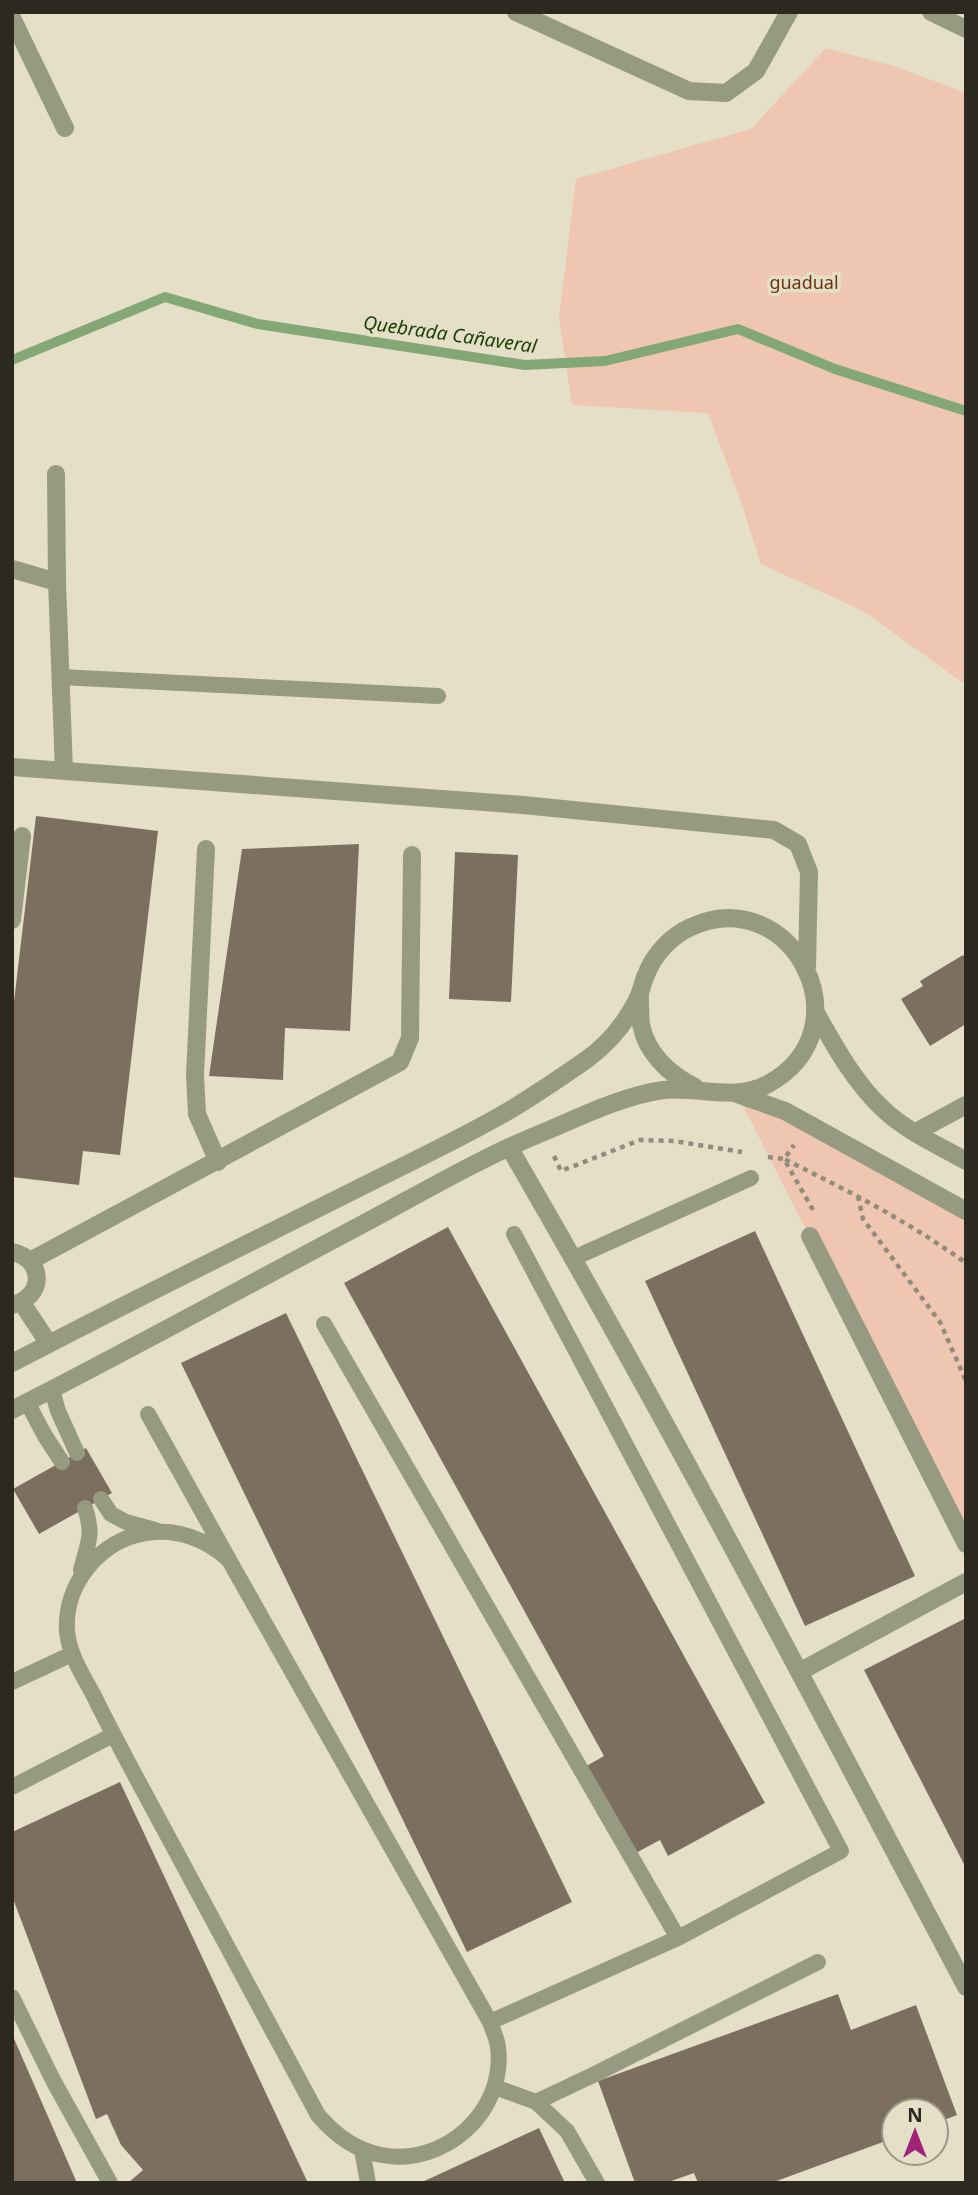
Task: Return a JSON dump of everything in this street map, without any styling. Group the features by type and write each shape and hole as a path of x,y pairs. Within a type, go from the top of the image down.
{"street":[{"path":"516,12 689,91 726,93 755,71 789,12"},
{"path":"931,12 966,29"},
{"path":"12,18 65,128"},
{"path":"56,474 64,771"},
{"path":"12,569 57,582"},
{"path":"12,767 523,805 774,830 798,844 809,872 807,967"},
{"path":"12,920 22,836"},
{"path":"206,849 195,1075 197,1114 218,1161"},
{"path":"30,1261 400,1062 410,1038 412,855"},
{"path":"12,1363 499,1117 591,1057 613,1036 628,1016 640,995 656,954 672,939 691,927 713,920 735,919 757,924 777,934 793,948 807,967 814,988 815,1011 811,1035 800,1057 772,1082 761,1088 737,1094"},
{"path":"640,995 642,1027 655,1055 676,1078 705,1091"},
{"path":"815,1011 835,1047 882,1109 900,1123 966,1161"},
{"path":"20,1406 509,1147 648,1093 668,1090 737,1094 785,1111 966,1211"},
{"path":"916,1132 966,1105"},
{"path":"509,1147 574,1258 966,1987"},
{"path":"810,1236 966,1544"},
{"path":"12,1252 22,1254 36,1272 37,1284 32,1294 17,1304 48,1344"},
{"path":"799,1672 966,1582"}],"lane":[{"path":"60,677 439,696"},
{"path":"574,1258 751,1178"},
{"path":"490,2022 678,1938 842,1852 514,1234"},
{"path":"324,1324 678,1938"},
{"path":"52,1390 77,1453"},
{"path":"20,1406 62,1462"},
{"path":"85,1508 92,1527 68,1617 67,1629 72,1654 318,2115 331,2130 362,2150 398,2157 434,2151 465,2132 488,2104 498,2073 498,2045 490,2022 148,1414"},
{"path":"101,1499 111,1514 126,1522 197,1539 229,1560"},
{"path":"78,1581 93,1561 113,1545 136,1535 161,1532"},
{"path":"12,1682 72,1654"},
{"path":"12,1787 113,1735"},
{"path":"536,2102 818,1962"},
{"path":"12,1997 54,2082 110,2183"},
{"path":"495,2087 536,2102 567,2131 597,2183"},
{"path":"362,2150 368,2183"}],"path":[{"path":"784,1159 810,1125"},
{"path":"543,1132 561,1171 640,1140 674,1141 743,1152"},
{"path":"756,1155 784,1159 858,1195 933,1239 966,1263"},
{"path":"784,1159 817,1217"},
{"path":"858,1195 863,1219 940,1322 966,1381"}],"green space":[{"name":"guadual","path":"826,48 897,67 966,93 966,685 863,611 761,564 708,413 572,405 559,318 576,179 751,129"},
{"path":"737,1094 966,1211 966,1544"}],"building":[{"path":"36,816 158,831 120,1155 83,1151 79,1185 12,1177 12,1018"},
{"path":"359,844 350,1031 285,1028 283,1080 209,1076 242,849"},
{"path":"455,852 518,855 511,1002 449,999"},
{"path":"963,955 966,959 966,1024 930,1046 901,999 923,986 920,981"},
{"path":"448,1227 765,1803 668,1856 660,1840 632,1855 583,1768 604,1756 344,1283"},
{"path":"755,1231 915,1576 805,1626 645,1281"},
{"path":"286,1313 572,1902 467,1952 181,1363"},
{"path":"86,1448 112,1493 39,1534 13,1489"},
{"path":"966,1618 966,1868 864,1670"},
{"path":"120,1782 308,2183 128,2183 143,2170 121,2145 107,2114 96,2119 12,1896 12,1832"},
{"path":"838,1994 851,2030 916,2005 957,2115 950,2118 950,2097 880,2097 880,2143 771,2183 698,2183 694,2173 666,2183 635,2183 598,2081"},
{"path":"12,2034 77,2183 12,2183"},
{"path":"539,2128 565,2183 420,2183"}],"waterway":[{"name":"Quebrada Cañaveral","path":"12,360 165,297 258,324 525,365 605,361 738,329 835,369 966,411"}]}
